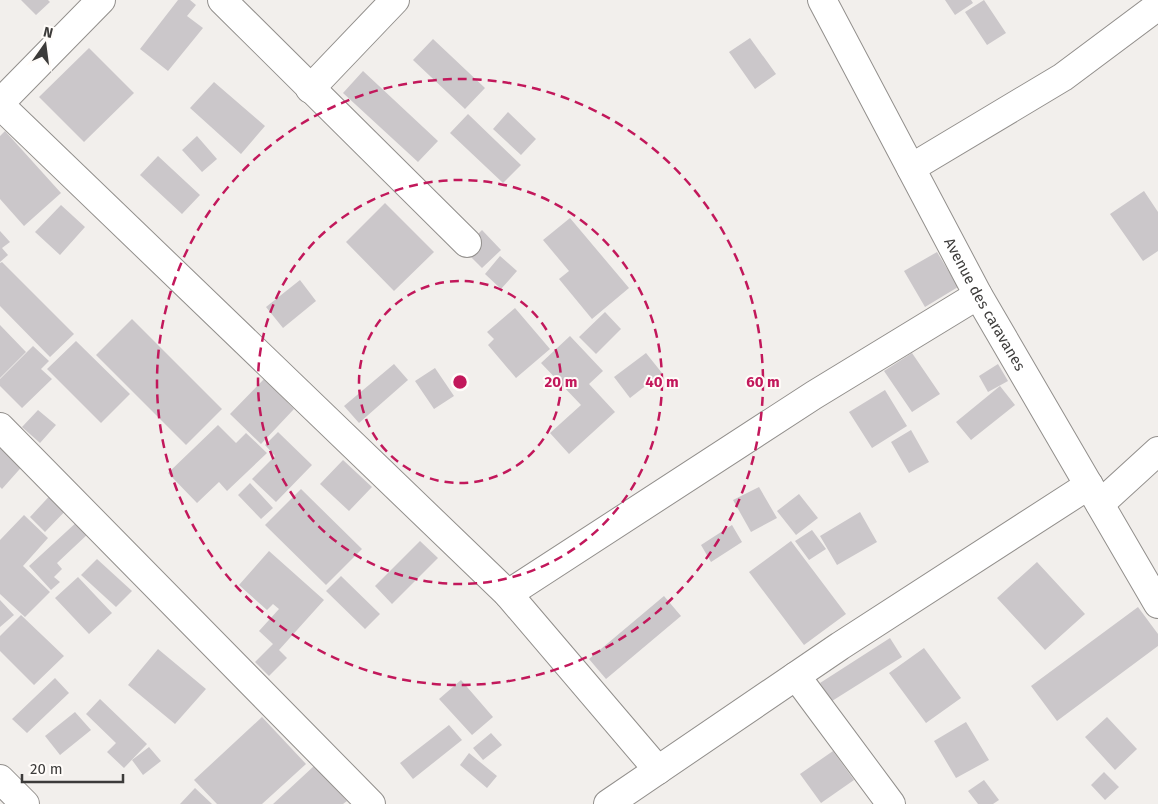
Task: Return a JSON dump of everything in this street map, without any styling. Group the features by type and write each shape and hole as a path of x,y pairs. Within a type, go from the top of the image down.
{"street":[{"path":"101,0 0,104 508,594 658,770"},
{"path":"222,0 467,243"},
{"path":"310,89 395,0"},
{"name":"Avenue des caravanes","path":"822,0 978,294 1158,604"},
{"path":"911,168 1063,77 1158,6"},
{"path":"508,594 814,395 978,294"},
{"path":"0,427 371,804"},
{"path":"608,804 840,646 1095,495 1158,451"},
{"path":"796,676 891,804"},
{"path":"2,784 25,804"}],"building":[{"path":"21,0 48,0 50,2 36,15"},
{"path":"178,0 190,0 196,5 187,16 203,28 168,71 140,49"},
{"path":"945,0 971,0 973,3 955,15"},
{"path":"984,0 1006,33 987,45 965,12"},
{"path":"750,38 776,74 755,89 729,52"},
{"path":"433,39 485,88 465,109 413,60"},
{"path":"89,48 134,93 84,142 39,97"},
{"path":"363,71 438,141 418,162 343,93"},
{"path":"214,82 265,126 241,154 190,108"},
{"path":"508,112 536,139 521,155 493,129"},
{"path":"468,114 521,165 503,183 450,133"},
{"path":"5,131 61,193 24,226 0,199 0,136"},
{"path":"197,136 217,159 202,172 182,150"},
{"path":"158,156 200,195 182,214 140,175"},
{"path":"1144,191 1158,212 1158,251 1143,261 1110,214"},
{"path":"385,203 434,252 394,291 346,242"},
{"path":"61,205 85,227 60,255 35,232"},
{"path":"570,218 629,288 592,319 559,279 569,271 543,240"},
{"path":"482,230 501,250 482,268 463,249"},
{"path":"0,231 10,242 2,248 8,255 0,262"},
{"path":"937,252 958,287 925,307 904,271"},
{"path":"500,256 517,271 501,289 485,274"},
{"path":"2,262 74,334 50,357 0,306 0,263"},
{"path":"300,280 316,301 283,328 266,307"},
{"path":"515,308 550,349 516,378 488,345 494,339 487,332"},
{"path":"605,312 621,329 596,354 579,337"},
{"path":"132,319 222,409 186,445 96,355"},
{"path":"0,325 26,352 0,378"},
{"path":"570,336 603,371 589,384 615,412 569,454 550,433 581,405 541,363"},
{"path":"76,341 130,394 101,423 47,369"},
{"path":"33,346 49,361 41,369 52,379 22,408 0,386 0,379"},
{"path":"646,353 662,373 630,398 614,377"},
{"path":"912,353 940,394 912,412 884,371"},
{"path":"394,364 408,380 359,423 344,406"},
{"path":"998,364 1008,381 988,392 979,376"},
{"path":"435,368 454,396 434,409 415,381"},
{"path":"264,379 294,409 261,444 230,414"},
{"path":"1000,386 1015,405 971,440 956,422"},
{"path":"885,390 907,426 872,448 849,412"},
{"path":"38,410 56,425 40,443 22,427"},
{"path":"218,425 236,443 246,433 267,453 227,491 219,482 197,503 168,473"},
{"path":"911,430 929,462 909,473 891,442"},
{"path":"278,432 312,465 276,502 252,479 275,456 265,445"},
{"path":"0,440 26,462 2,489 0,487"},
{"path":"343,460 372,487 349,511 320,484"},
{"path":"250,483 273,508 261,519 238,495"},
{"path":"759,487 777,518 751,532 733,500"},
{"path":"56,489 72,504 45,532 30,517"},
{"path":"301,489 362,549 326,585 265,525"},
{"path":"799,494 818,518 796,535 777,511"},
{"path":"860,512 877,542 837,565 820,536"},
{"path":"24,515 48,538 23,566 50,592 25,617 0,594 0,540"},
{"path":"79,520 90,532 57,563 62,569 54,577 60,582 51,590 29,566"},
{"path":"732,525 742,542 711,562 701,545"},
{"path":"812,530 826,549 809,560 795,541"},
{"path":"420,541 438,558 392,604 375,586"},
{"path":"791,541 846,614 804,645 749,572"},
{"path":"269,551 324,600 279,650 287,658 269,676 255,662 273,644 259,631 279,609 273,604 267,610 239,585"},
{"path":"97,559 132,591 116,607 81,575"},
{"path":"1037,562 1085,614 1045,650 997,598"},
{"path":"341,576 380,614 365,629 326,591"},
{"path":"78,577 112,613 89,634 55,598"},
{"path":"664,596 681,616 606,679 589,659"},
{"path":"0,600 14,615 0,627"},
{"path":"1138,607 1158,634 1158,646 1057,721 1031,686"},
{"path":"21,615 64,656 34,685 0,651 0,636"},
{"path":"890,638 902,657 832,701 820,683"},
{"path":"924,648 961,698 926,723 889,673"},
{"path":"158,649 206,689 175,724 128,685"},
{"path":"55,678 69,693 27,733 12,719"},
{"path":"461,680 493,717 472,735 439,699"},
{"path":"100,699 147,744 124,768 107,752 116,743 86,714"},
{"path":"75,712 91,730 60,755 45,736"},
{"path":"262,717 306,764 262,804 217,804 194,780"},
{"path":"1107,717 1137,749 1115,770 1085,737"},
{"path":"966,722 989,760 956,778 934,741"},
{"path":"449,725 462,740 413,779 400,763"},
{"path":"491,733 502,745 483,760 473,748"},
{"path":"149,747 161,761 143,775 132,760"},
{"path":"833,751 854,780 821,803 800,774"},
{"path":"469,753 497,776 487,788 460,765"},
{"path":"314,766 347,801 343,804 273,804"},
{"path":"1104,772 1119,787 1105,800 1091,785"},
{"path":"984,780 999,800 993,804 978,804 968,791"},
{"path":"195,788 212,804 180,804"}]}
